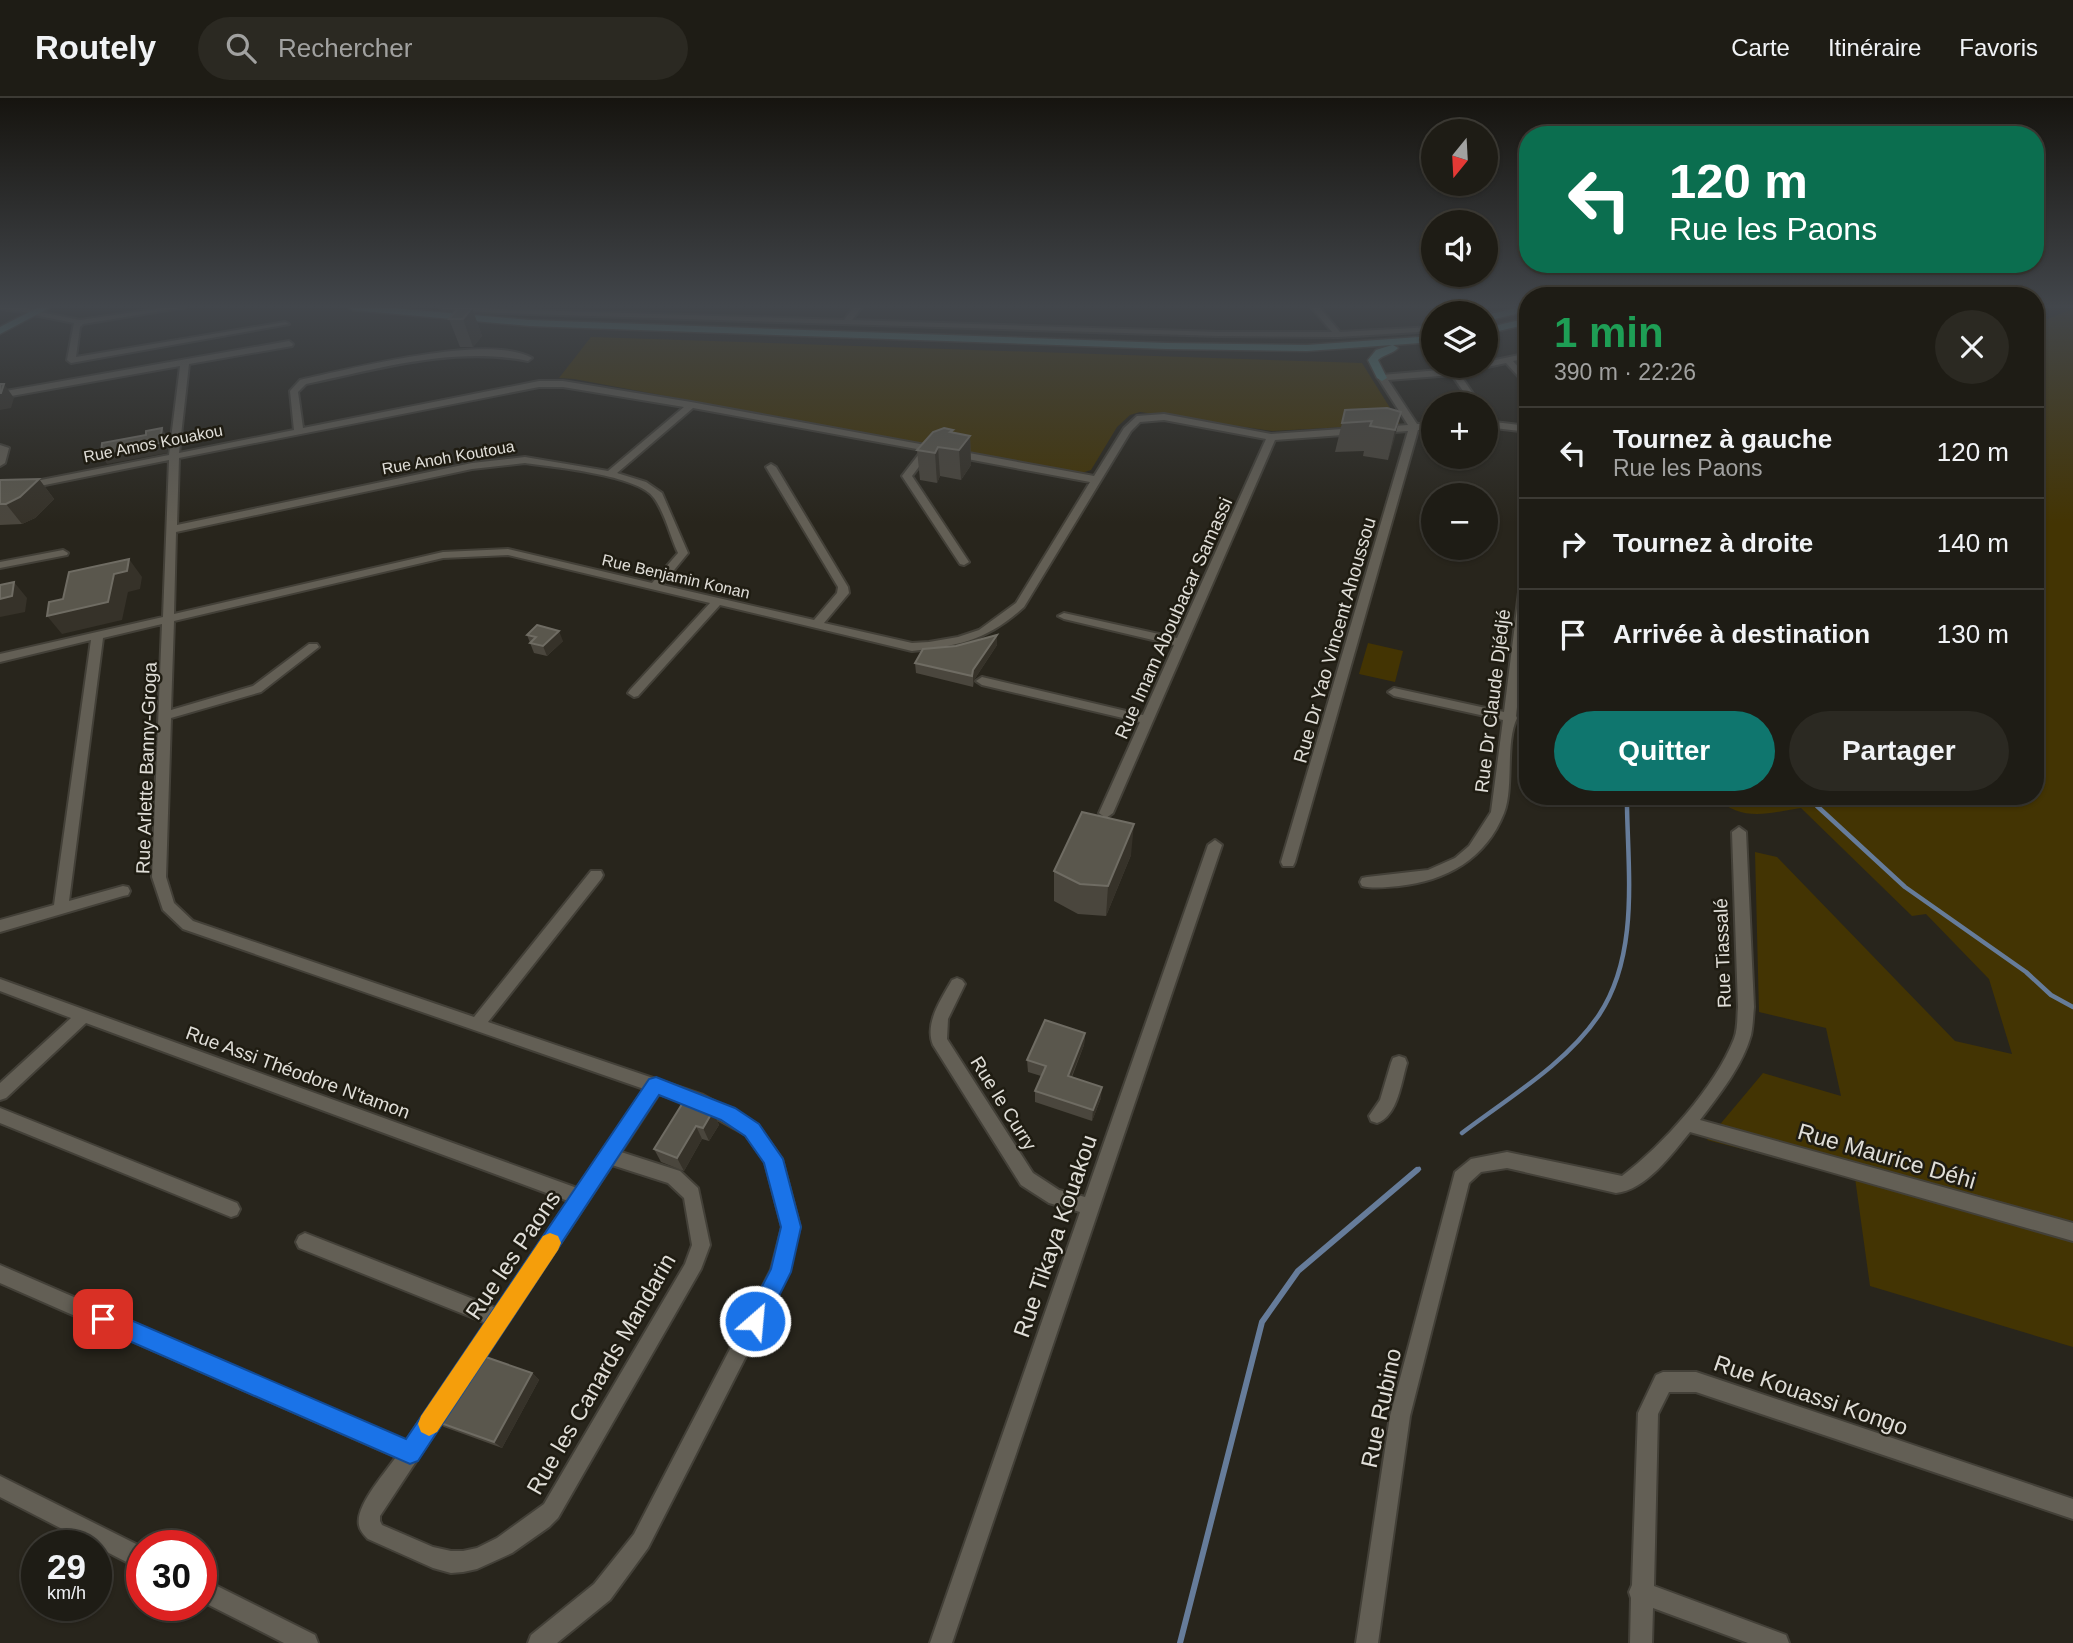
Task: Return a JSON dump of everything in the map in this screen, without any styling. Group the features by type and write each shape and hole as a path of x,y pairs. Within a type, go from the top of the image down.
{"street":[{"path":"0,395 89,379"},
{"name":"Rue Arlette Banny-Groga","path":"183,379 174,455 171,616 159,877 168,906 188,925 698,1100 752,1130 773,1159 791,1227 780,1272 641,1541 602,1592 539,1643"},
{"path":"299,430 294,391 303,382 318,379"},
{"path":"1383,379 1414,427"},
{"name":"Rue Amos Kouakou","path":"0,491 539,384 563,384 691,405 1097,480"},
{"path":"610,474 691,405"},
{"name":"Rue Benjamin Konan","path":"0,658 171,616 443,555 472,552 508,552 912,647 982,635 999,626 1020,604 1127,430 1141,418 1164,417 1272,437"},
{"path":"1498,425 1519,428"},
{"name":"Rue Dr Yao Vincent Ahoussou","path":"1288,862 1414,427"},
{"path":"1272,437 1421,427"},
{"name":"Rue Imam Aboubacar Samassi","path":"1106,813 1272,437"},
{"path":"0,449 4,448 0,463"},
{"path":"927,450 907,476 964,562"},
{"name":"Rue Anoh Koutoua","path":"174,528 498,461 554,463 610,474 643,484 658,495 682,546 680,560 654,587"},
{"path":"771,467 843,587 842,593 816,625"},
{"path":"0,565 64,553"},
{"path":"634,693 718,601"},
{"path":"1065,616 1182,643"},
{"path":"61,909 98,634"},
{"name":"Rue Dr Claude Djédjé","path":"1367,882 1424,877 1451,869 1471,855 1485,837 1498,812 1519,644"},
{"path":"165,716 257,689 313,647"},
{"path":"982,681 1147,720"},
{"path":"1394,692 1511,718"},
{"name":"Rue Tiassalé","path":"1460,1187 1461,1178 1477,1165 1507,1160 1616,1185 1625,1184 1688,1124 1732,1061 1743,1035 1746,1007 1739,832"},
{"name":"Rue Tikaya Kouakou","path":"941,1643 1215,845"},
{"path":"478,1023 596,875"},
{"path":"0,926 123,891"},
{"name":"Rue le Curry","path":"957,984 940,1018 939,1040 1027,1179 1055,1197 1090,1207"},
{"name":"Rue Assi Théodore N'tamon","path":"0,985 581,1198"},
{"path":"0,1093 83,1016"},
{"path":"1377,1116 1387,1104 1399,1063"},
{"name":"Rue les Paons","path":"410,1453 656,1085"},
{"path":"0,1115 231,1209"},
{"name":"Rue Maurice Déhi","path":"1688,1124 2073,1232"},
{"name":"Rue les Canards Mandarin","path":"410,1453 370,1513 369,1525 375,1532 449,1562 464,1562 493,1551 534,1527 551,1511 692,1269 701,1245 692,1194 674,1177 609,1156"},
{"name":"Rue Rubino","path":"1367,1643 1400,1416 1460,1187"},
{"path":"305,1242 499,1319"},
{"path":"0,1274 410,1453"},
{"name":"Rue Kouassi Kongo","path":"1641,1643 1640,1592 1648,1413 1662,1382 1696,1382 2073,1509"},
{"path":"0,1486 126,1551"},
{"path":"1640,1592 1778,1643"},
{"path":"217,1597 307,1643"}],"shaded area":[{"path":"575,379 1372,379 1400,424 1272,431 1140,412 1130,415 1117,427 1091,470 1081,473"},
{"path":"2044,379 2073,379 2073,1347 1870,1286 1855,1178 1707,1140 1763,1073 1841,1096 1826,1028 1759,1012 1755,852 1777,857 1955,1041 2012,1054 1989,979 1926,914 1912,916 1801,808 1765,814 1734,810 1725,805 2044,805"},
{"path":"1368,643 1403,651 1395,682 1359,674"}],"building":[{"path":"1387,408 1401,412 1395,430 1370,426 1372,421 1342,423 1345,410"},
{"path":"162,428 160,443 101,454 102,443 146,435 146,431"},
{"path":"944,428 970,436 959,450 938,447 935,453 917,450 933,432"},
{"path":"39,479 20,497 0,504 0,480"},
{"path":"129,559 127,571 114,574 108,602 47,616 49,602 63,599 69,572"},
{"path":"14,582 12,596 0,599 0,585"},
{"path":"537,625 559,631 543,646 530,643 536,637 527,635"},
{"path":"997,635 973,670 972,676 915,663 923,649 956,646"},
{"path":"1082,812 1134,824 1108,886 1080,884 1054,871"},
{"path":"1045,1020 1085,1033 1068,1076 1102,1087 1093,1110 1035,1091 1046,1066 1027,1060"},
{"path":"684,1101 713,1111 703,1128 696,1126 677,1158 654,1149"},
{"path":"477,1354 532,1373 494,1442 435,1421"}],"waterway":[{"path":"1462,1133 1553,1065 1586,1033 1612,992 1626,940 1629,886 1627,806"},
{"path":"1817,806 1905,887 2026,972 2051,995 2073,1007"},
{"path":"1415,1172 1419,1169"},
{"path":"1180,1643 1262,1322 1298,1271 1417,1170"}],"slow traffic":[{"path":"429,1424 550,1243"}],"route":[{"path":"103,1319 410,1453 656,1085 728,1114 752,1130 773,1159 791,1227 780,1272 755,1321"}]}
